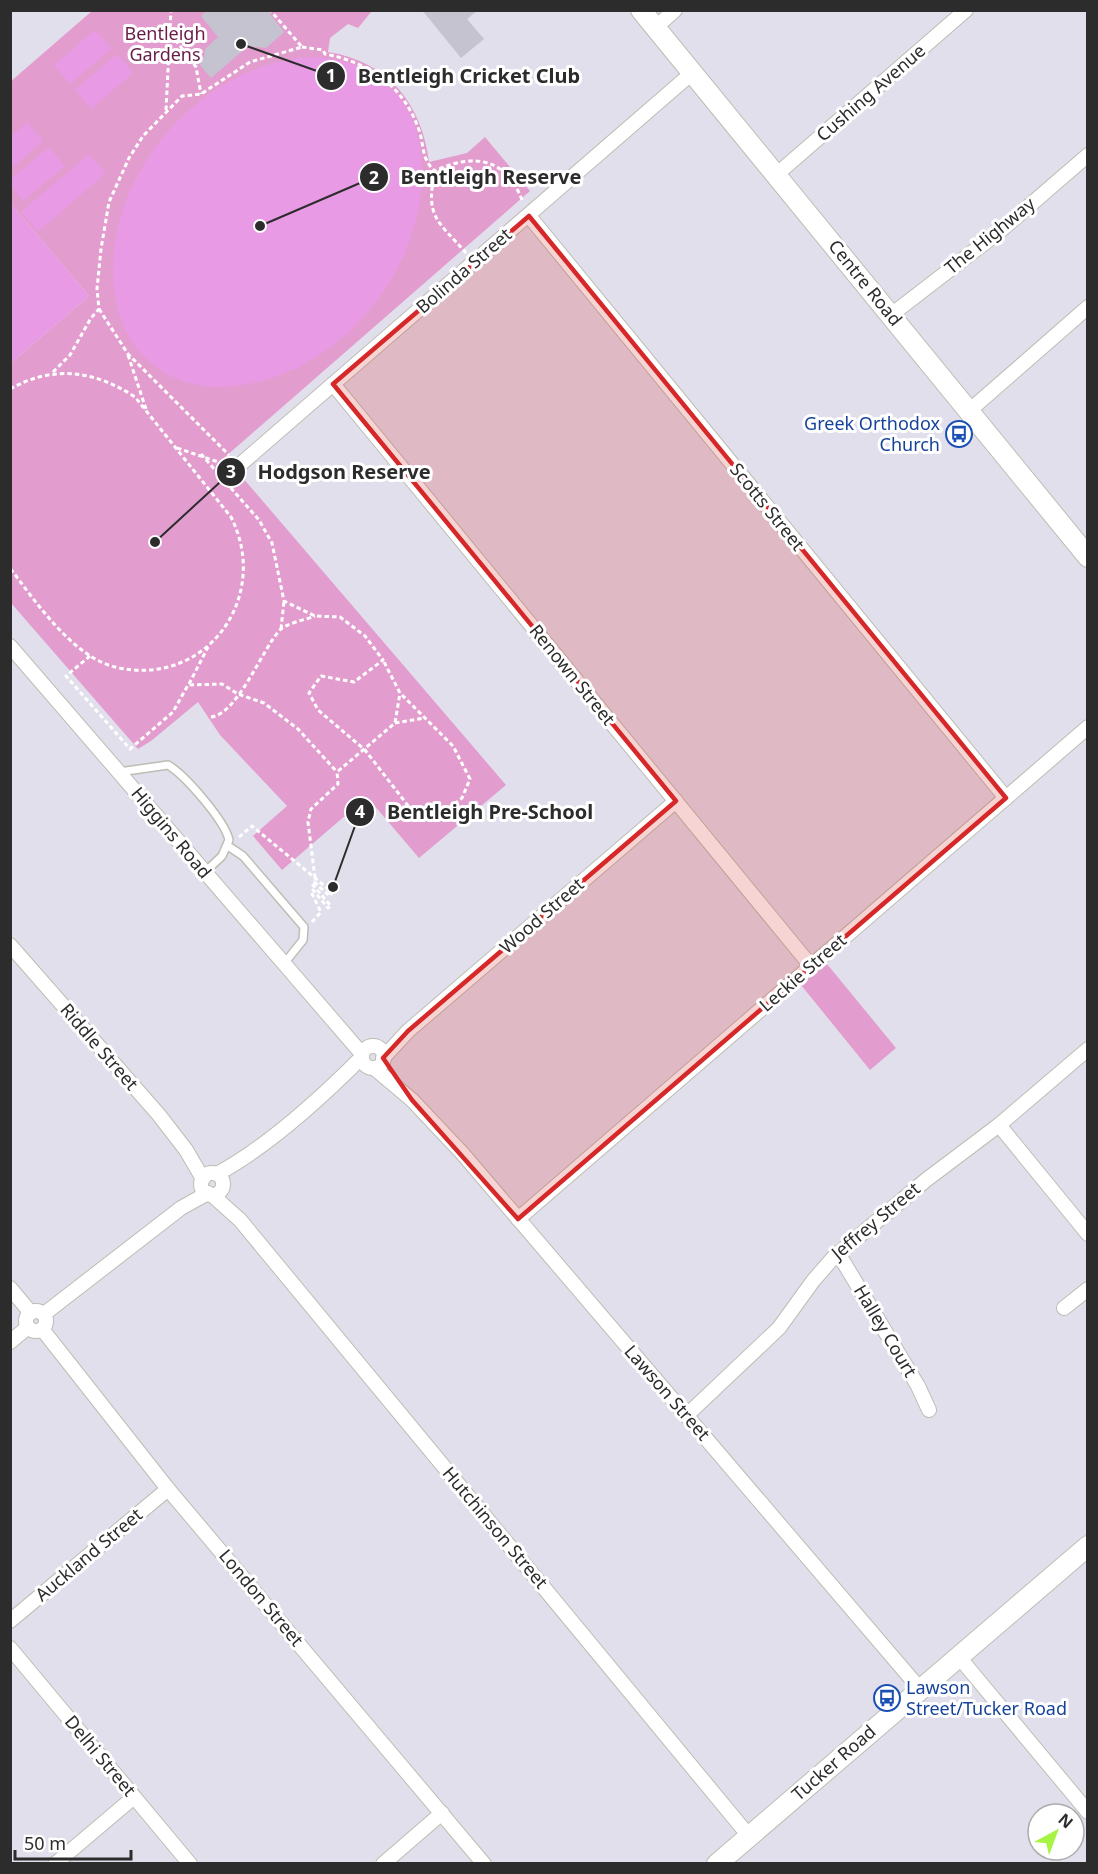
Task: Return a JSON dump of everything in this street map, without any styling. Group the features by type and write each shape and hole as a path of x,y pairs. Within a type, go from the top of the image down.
{"main road":[{"name":"Centre Road","path":"640,10 1088,557"},
{"name":"Tucker Road","path":"717,1863 1088,1545"}],"street":[{"path":"655,28 675,10"},
{"name":"Cushing Avenue","path":"776,175 966,10"},
{"name":"Bolinda Street","path":"236,469 692,73"},
{"name":"The Highway","path":"891,315 1000,231 1088,154"},
{"name":"Scotts Street","path":"529,216 1006,798"},
{"path":"969,411 1088,307"},
{"name":"Renown Street","path":"333,384 811,966"},
{"name":"Higgins Road","path":"10,646 283,965 372,1057"},
{"name":"Leckie Street","path":"518,1219 1088,727"},
{"name":"Wood Street","path":"10,1342 243,1160 336,1083 408,1031 676,801"},
{"name":"Riddle Street","path":"10,945 186,1150 212,1184"},
{"name":"Jeffrey Street","path":"687,1415 771,1337 820,1271 838,1253 919,1185 999,1125 1088,1049"},
{"name":"Lawson Street","path":"372,1057 518,1219 920,1689"},
{"path":"999,1125 1088,1234"},
{"name":"Hutchinson Street","path":"212,1184 749,1836"},
{"name":"Halley Court","path":"838,1253 918,1386 929,1410"},
{"name":"London Street","path":"10,1288 168,1489 484,1863"},
{"path":"1064,1308 1088,1289"},
{"name":"Auckland Street","path":"10,1621 168,1489"},
{"name":"Delhi Street","path":"10,1648 190,1863"},
{"path":"958,1657 1088,1812"},
{"path":"55,1863 134,1797"},
{"path":"383,1863 441,1813"}],"lane":[{"path":"119,772 161,764 175,769 227,834 228,846 222,856 204,873"},
{"path":"228,846 243,856 304,927 303,940 283,965"}],"path":[{"path":"166,110 171,10"},
{"path":"270,10 302,48"},
{"path":"169,33 196,67 201,94"},
{"path":"236,469 229,454 128,354 99,309 97,295 101,249 109,202 129,158 143,136 182,96 201,94 250,62 302,48 323,50 325,54 350,59 368,67 397,90 412,114 420,135 425,161 435,171"},
{"path":"435,171 462,161 486,162 502,172 519,192 522,200"},
{"path":"435,171 431,209 441,226 464,250"},
{"path":"10,389 53,372 70,355 91,318 99,309"},
{"path":"128,354 148,413"},
{"path":"53,372 77,374 120,387 135,397 231,517 240,534 244,554 244,580 230,621 208,646 173,712 130,749 66,676 90,656"},
{"path":"177,448 201,454 236,469"},
{"path":"201,454 259,520 272,543 284,601 281,629 238,694 215,717 211,717"},
{"path":"10,568 48,617 90,656 114,667 144,670 181,662 208,646"},
{"path":"284,601 315,616"},
{"path":"281,629 315,616 340,617 365,636 383,660 400,693 453,746 470,779 462,798 438,817 416,816 365,750 318,710 309,693 321,676 354,682 383,660"},
{"path":"188,685 222,684 238,694 264,703 298,729 337,772 338,784 311,809 308,822 315,878"},
{"path":"395,723 400,693"},
{"path":"337,772 395,723 424,718"},
{"path":"252,826 332,892 330,896 314,882 312,884 331,906 328,908 313,890 311,892 321,912"}],"highlighted area":[{"path":"529,216 1006,798 518,1219 412,1100 383,1058 408,1031 676,801 333,384"}],"green space":[{"name":"Bentleigh Gardens","path":"92,11 372,11 358,28 348,24 330,38 328,52 368,65 398,88 419,121 429,162 467,153 485,137 530,191 225,457 506,785 419,858 367,797 282,870 253,836 287,806 220,735 198,702 138,749 11,603 11,363 89,296 11,204 10,82"},
{"path":"827,964 896,1048 870,1070 801,985"}],"shaded area":[{"path":"95,30 112,49 70,84 54,65"},
{"path":"117,54 133,73 91,109 75,90"},
{"path":"298,58 333,59 353,64 383,81 407,108 419,141 422,165 419,204 409,242 392,278 369,310 341,339 309,361 273,378 235,386 201,386 179,380 159,369 141,353 126,331 117,306 113,267 117,230 129,194 146,161 169,130 196,104 228,82 262,67"},
{"path":"27,122 43,141 11,169 11,136"},
{"path":"49,147 65,166 23,201 11,186 11,179"},
{"path":"89,154 106,173 38,232 21,212"},
{"path":"11,204 89,296 10,363"}],"building":[{"path":"207,10 267,10 284,32 266,48 248,46 211,78 200,65 205,49 218,37 201,16"},
{"path":"422,10 478,10 467,19 484,39 461,58"}],"place":[{"name":"Bentleigh Cricket Club","path":"241,44"},
{"name":"Bentleigh Reserve","path":"260,226"},
{"name":"Greek Orthodox Church","path":"959,434"},
{"name":"Hodgson Reserve","path":"155,542"},
{"name":"Bentleigh Pre-School","path":"333,887"},
{"name":"Lawson Street/Tucker Road","path":"887,1698"}]}
